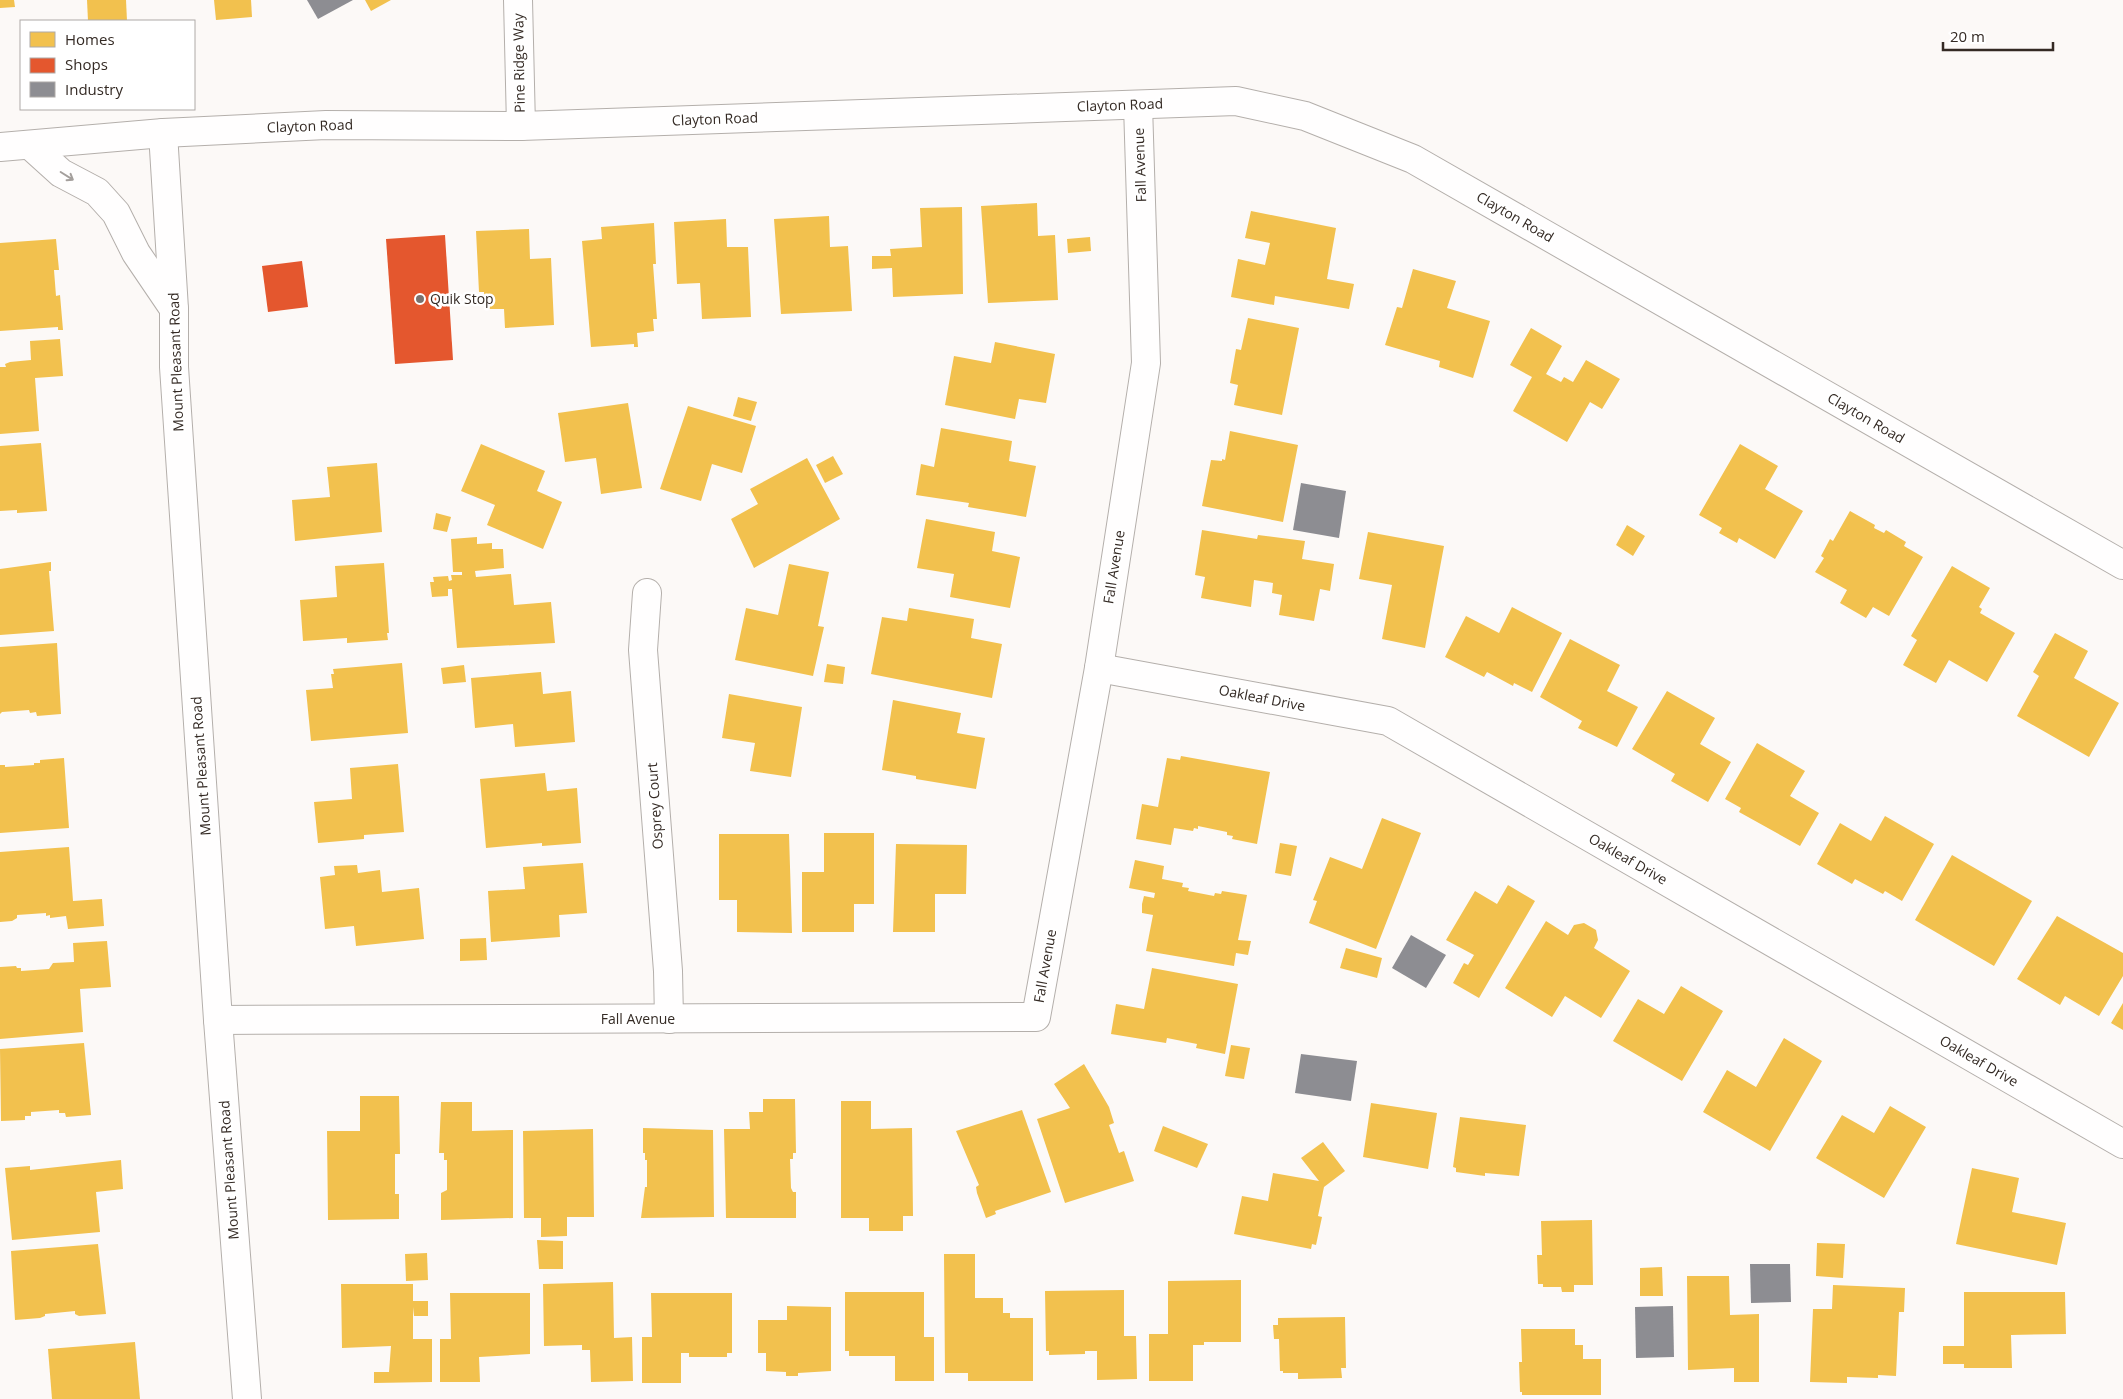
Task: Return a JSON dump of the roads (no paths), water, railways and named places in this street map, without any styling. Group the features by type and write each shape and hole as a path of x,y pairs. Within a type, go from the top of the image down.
{"street":[{"name":"Pine Ridge Way","path":"518,0 521,126"},
{"name":"Clayton Road","path":"0,146 163,133 326,125 521,126 1236,101 1305,116 1413,159 2123,565"},
{"name":"Fall Avenue","path":"218,1020 1036,1017 1099,668 1146,362 1138,104"},
{"name":"Mount Pleasant Road","path":"163,133 174,310 174,367 218,1020 247,1399"},
{"path":"30,145 61,173 97,192 116,213 136,253 174,310"},
{"name":"Osprey Court","path":"647,592 643,650 668,971 669,1019"},
{"name":"Oakleaf Drive","path":"1099,668 1388,721 2123,1144"}],"place":[{"name":"Quik Stop","path":"420,299"}]}
